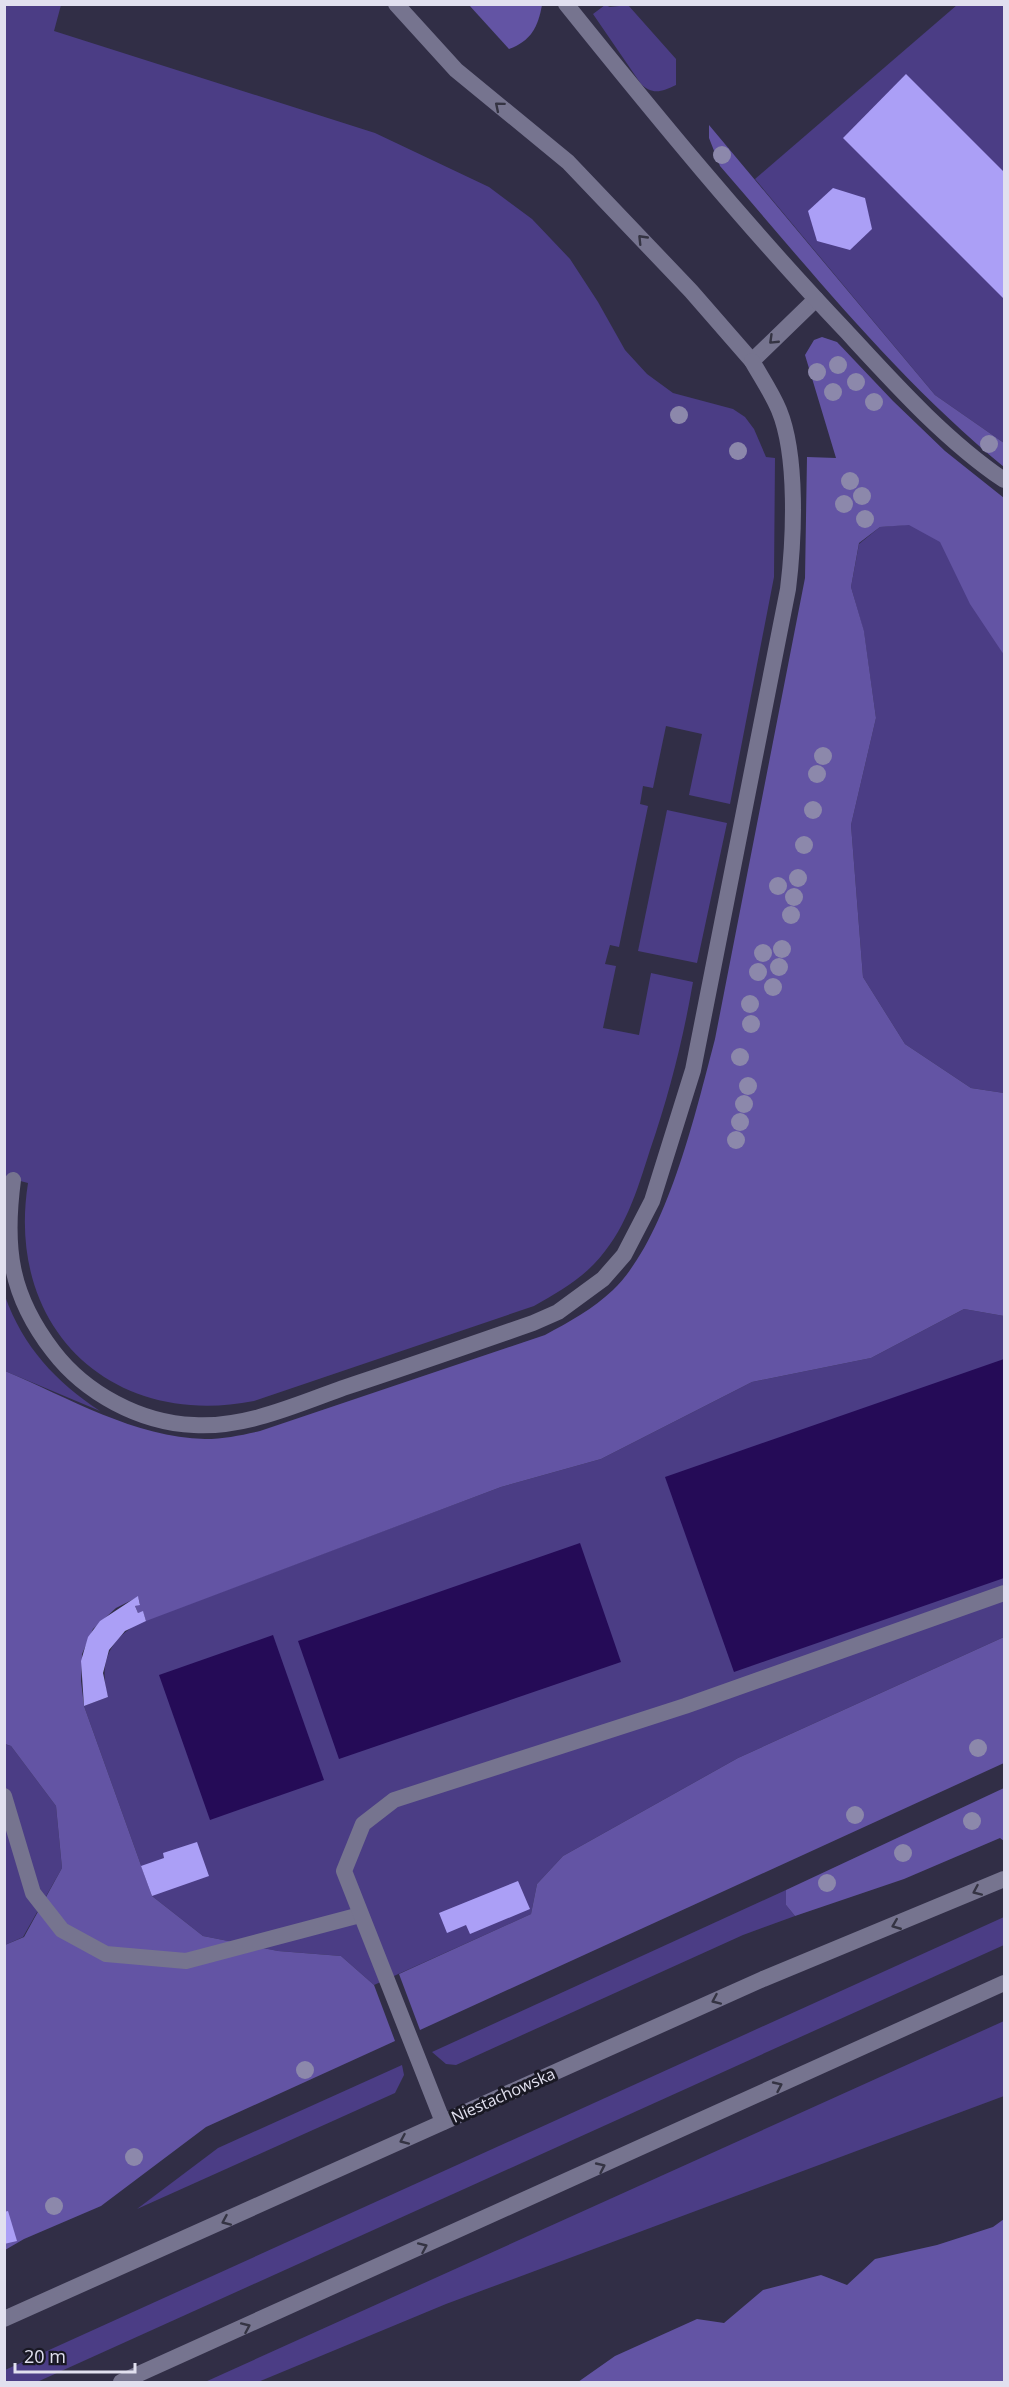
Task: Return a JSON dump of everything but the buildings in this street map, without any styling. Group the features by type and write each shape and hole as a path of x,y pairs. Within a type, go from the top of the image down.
{"main road":[{"path":"13,1180 8,1217 8,1249 17,1288 33,1326 58,1359 87,1386 121,1407 158,1419 194,1425 262,1416 533,1323 558,1312 603,1279 624,1254 641,1227 685,1102 788,589 791,565 790,458 779,410 752,361 691,291 568,162 456,70 396,4"},
{"path":"566,4 717,190 816,299 903,392 986,468 1005,480"},
{"path":"752,361 816,299"},
{"path":"443,2122 344,1871 363,1824 394,1800 685,1706 1005,1593"},
{"path":"4,1796 33,1893 62,1930 106,1954 186,1961 360,1915"},
{"name":"Niestachowska","path":"4,2319 763,1979 1005,1879"},
{"path":"122,2382 1005,1983"}],"shaded area":[{"path":"4,5 61,5 54,31 375,133 489,187 532,219 570,259 625,350 647,374 673,393 733,409 745,417 754,429 766,457 775,458 774,577 730,804 689,795 702,734 666,726 653,788 643,786 640,804 648,806 619,947 610,945 605,964 616,966 603,1028 639,1035 651,973 693,982 680,1046 663,1109 640,1181 622,1225 605,1252 594,1264 566,1287 534,1306 254,1401 202,1406 155,1399 114,1383 79,1357 52,1323 34,1282 25,1235 28,1183 5,1177"},
{"path":"469,5 542,5 532,32 523,42 509,49"},
{"path":"605,5 610,7 628,5 676,59 676,85 653,91 641,84 593,14"},
{"path":"957,5 1004,5 1004,443 935,395 755,179"},
{"path":"709,125 935,395 1004,443 1004,467 965,433 891,361 787,245 720,166 709,138"},
{"path":"822,337 837,342 945,451 1004,498 1004,655 970,604 940,542 909,525 880,527 859,543 851,587 864,631 876,718 851,825 863,977 905,1044 971,1088 1004,1093 1004,1316 964,1309 871,1358 752,1382 601,1459 501,1487 146,1621 143,1612 138,1613 135,1606 140,1604 138,1597 116,1608 93,1629 82,1654 81,1681 84,1706 152,1896 203,1936 278,1951 341,1956 374,1985 395,2041 206,2127 101,2206 24,2239 5,2250 5,1945 24,1937 62,1868 56,1806 11,1746 5,1744 5,1371 102,1414 153,1432 205,1439 233,1436 260,1431 545,1335 597,1303 613,1290 632,1267 649,1239 677,1172 715,1039 805,578 807,457 836,458 805,355 814,340"},
{"path":"945,500 1004,655 1004,1093 971,1088 905,1044 863,977 851,825 876,718 864,632 851,587 859,544 880,527 904,525"},
{"path":"667,810 727,823 697,963 638,951"},
{"path":"5,1296 21,1331 43,1362 69,1388 100,1411 5,1371"},
{"path":"964,1309 1004,1316 1004,1637 738,1758 563,1856 537,1884 531,1914 374,1985 341,1956 278,1951 203,1936 152,1896 84,1706 108,1697 105,1673 109,1653 114,1644 130,1628 501,1487 601,1459 752,1382 871,1358"},
{"path":"1004,1359 1004,1578 734,1672 665,1477"},
{"path":"580,1543 621,1662 339,1759 298,1641"},
{"path":"273,1635 324,1780 210,1820 159,1675"},
{"path":"1004,1637 1004,1763 420,2030 399,1974 531,1914 537,1884 563,1856 738,1758"},
{"path":"4,1744 11,1746 56,1806 62,1868 23,1937 5,1945"},
{"path":"1004,1788 1004,1841 1000,1838 904,1879 795,1916 786,1905 786,1890"},
{"path":"786,1890 786,1905 795,1916 743,1935 456,2065 446,2064 432,2052"},
{"path":"1004,1917 1004,1945 37,2382 5,2382 5,2370"},
{"path":"1004,2021 1004,2096 446,2304 258,2382 205,2382"},
{"path":"402,2065 404,2075 395,2093 137,2209 218,2148"},
{"path":"1004,2219 1004,2382 578,2382 615,2356 697,2319 724,2323 763,2290 821,2275 847,2285 875,2259 937,2245 993,2227"}]}
